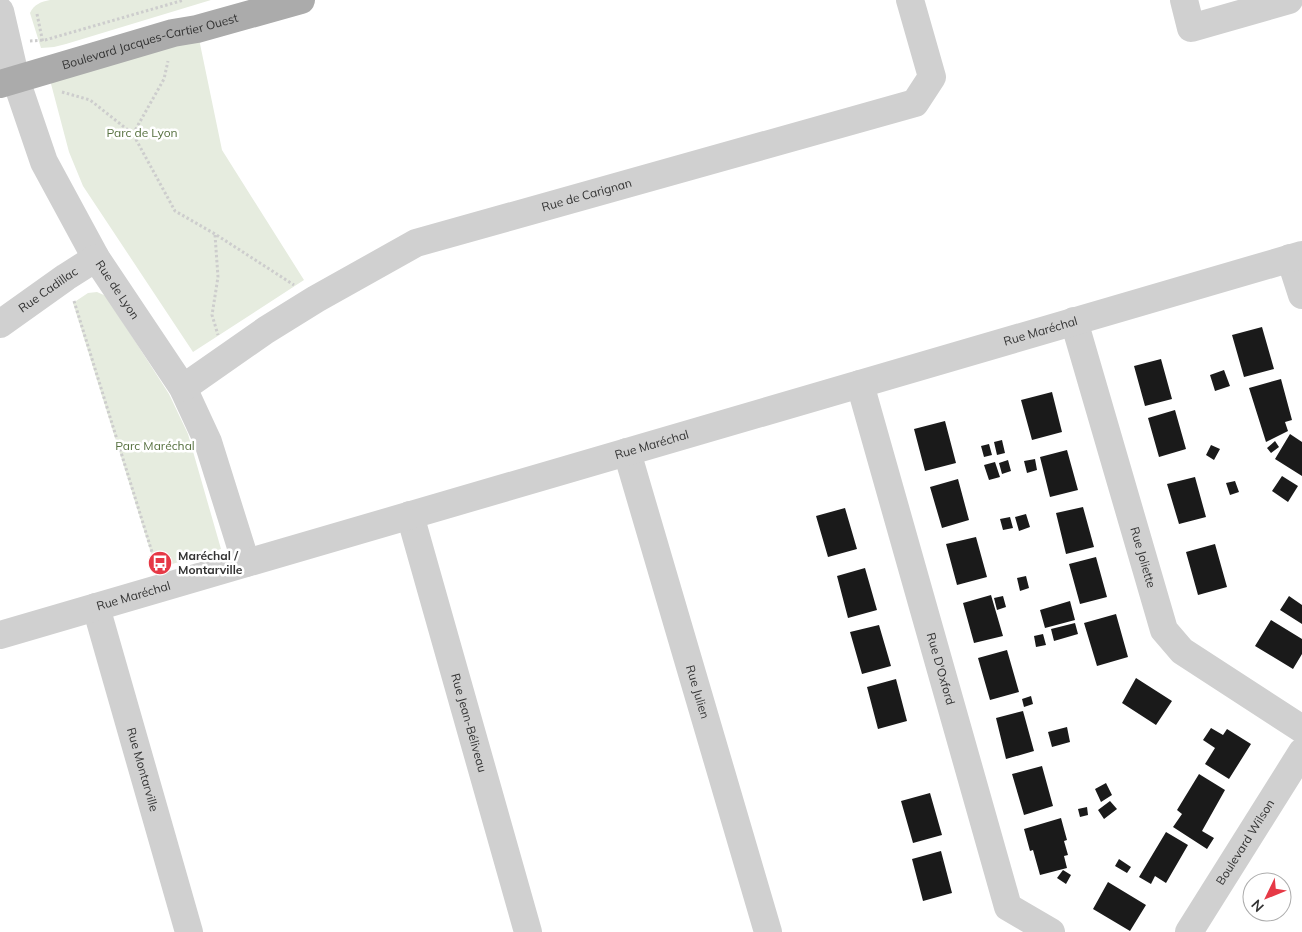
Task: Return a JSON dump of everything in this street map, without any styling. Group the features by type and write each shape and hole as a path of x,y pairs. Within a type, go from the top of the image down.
{"main road":[{"name":"Boulevard Jacques-Cartier Ouest","path":"8,82 173,34 301,0"}],"street":[{"name":"Rue de Carignan","path":"183,388 266,330 316,299 416,243 915,103 932,77 910,0"},
{"path":"1184,0 1191,28 1289,0"},
{"name":"Rue de Lyon","path":"0,11 8,43 8,82 44,162 96,258 183,388 208,442 246,563"},
{"path":"1296,256 1302,295"},
{"name":"Rue Maréchal","path":"0,635 1296,256"},
{"name":"Rue Cadillac","path":"0,324 96,258"},
{"name":"Rue Joliette","path":"1074,321 1164,630 1182,651 1302,729"},
{"name":"Rue D'Oxford","path":"860,384 1008,907 1051,932"},
{"name":"Rue Julien","path":"627,452 768,932"},
{"name":"Rue Jean-Béliveau","path":"410,515 528,932"},
{"name":"Rue Montarville","path":"96,607 189,932"},
{"name":"Boulevard Wilson","path":"1189,932 1302,752"}],"path":[{"path":"8,43 42,42 184,0"},
{"path":"37,14 42,42"},
{"path":"133,134 164,79 173,34"},
{"path":"55,90 90,100 133,134 175,211 215,234 316,299"},
{"path":"215,234 218,277 212,315 226,358"},
{"path":"66,277 163,587"}],"green space":[{"path":"50,0 211,0 66,44 41,48 30,13 38,4"},
{"name":"Parc de Lyon","path":"199,39 222,150 304,280 193,352 83,186 69,152 50,80"},
{"name":"Parc Maréchal","path":"97,292 106,296 169,394 188,434 221,549 156,569 73,303 88,293"}],"building":[{"path":"1262,327 1274,369 1244,377 1232,335"},
{"path":"1161,359 1172,399 1145,406 1134,366"},
{"path":"1224,370 1230,386 1215,391 1210,375"},
{"path":"1281,379 1292,420 1285,422 1288,431 1266,442 1249,388"},
{"path":"1052,392 1062,432 1032,440 1021,400"},
{"path":"1175,410 1186,449 1159,457 1148,418"},
{"path":"945,421 956,463 925,471 914,429"},
{"path":"1290,434 1302,442 1302,476 1275,459"},
{"path":"1002,440 1005,453 997,455 994,442"},
{"path":"1275,441 1279,447 1271,453 1267,448"},
{"path":"989,444 992,455 984,457 981,446"},
{"path":"1211,445 1220,449 1214,460 1206,455"},
{"path":"1067,450 1078,490 1050,497 1040,457"},
{"path":"1035,459 1037,470 1027,473 1024,461"},
{"path":"1008,460 1011,471 1002,474 999,463"},
{"path":"995,462 1000,477 989,480 984,465"},
{"path":"1282,476 1298,486 1288,502 1272,491"},
{"path":"1195,477 1206,517 1179,524 1167,484"},
{"path":"958,479 969,520 942,528 930,487"},
{"path":"1235,481 1239,492 1230,495 1226,483"},
{"path":"1083,507 1094,547 1066,554 1056,513"},
{"path":"845,508 857,549 828,557 816,516"},
{"path":"1026,514 1030,527 1019,531 1015,517"},
{"path":"1010,517 1013,528 1003,530 1000,519"},
{"path":"976,537 987,577 957,585 946,544"},
{"path":"1215,544 1227,587 1198,595 1186,552"},
{"path":"1096,557 1107,597 1080,604 1069,564"},
{"path":"865,568 877,610 848,618 837,576"},
{"path":"1026,576 1029,588 1020,591 1017,578"},
{"path":"991,595 1003,636 974,643 963,603"},
{"path":"1003,596 1006,607 997,610 994,598"},
{"path":"1289,596 1302,605 1302,624 1280,610"},
{"path":"1070,601 1075,620 1045,628 1040,610"},
{"path":"1116,614 1128,657 1097,666 1084,623"},
{"path":"1271,620 1302,639 1302,654 1293,669 1255,646"},
{"path":"1075,623 1078,634 1054,641 1051,629"},
{"path":"879,625 891,666 862,674 850,632"},
{"path":"1043,634 1046,645 1036,647 1034,636"},
{"path":"1007,650 1019,692 990,700 978,658"},
{"path":"1136,678 1172,701 1156,725 1122,703"},
{"path":"896,679 907,721 878,729 867,687"},
{"path":"1031,696 1033,704 1024,707 1022,699"},
{"path":"1023,711 1034,751 1006,759 996,718"},
{"path":"1067,727 1070,742 1052,747 1048,732"},
{"path":"1211,728 1223,735 1227,729 1251,744 1229,779 1205,764 1215,748 1203,740"},
{"path":"1042,766 1053,806 1024,815 1012,774"},
{"path":"1199,774 1225,790 1202,831 1214,838 1207,849 1173,827 1182,814 1177,810"},
{"path":"1106,783 1112,795 1101,802 1095,789"},
{"path":"930,793 942,835 913,843 901,801"},
{"path":"1110,801 1117,809 1104,819 1098,810"},
{"path":"1087,807 1088,815 1080,817 1078,809"},
{"path":"1061,818 1067,840 1064,841 1068,855 1064,856 1067,868 1040,875 1033,850 1030,851 1024,829"},
{"path":"1166,832 1188,845 1166,883 1155,876 1151,884 1139,877"},
{"path":"941,851 952,893 923,901 912,859"},
{"path":"1119,859 1131,867 1127,873 1115,866"},
{"path":"1063,870 1071,875 1066,884 1057,878"},
{"path":"1108,882 1146,905 1130,931 1093,909"}],"place":[{"name":"Maréchal / Montarville","path":"160,563"}]}
